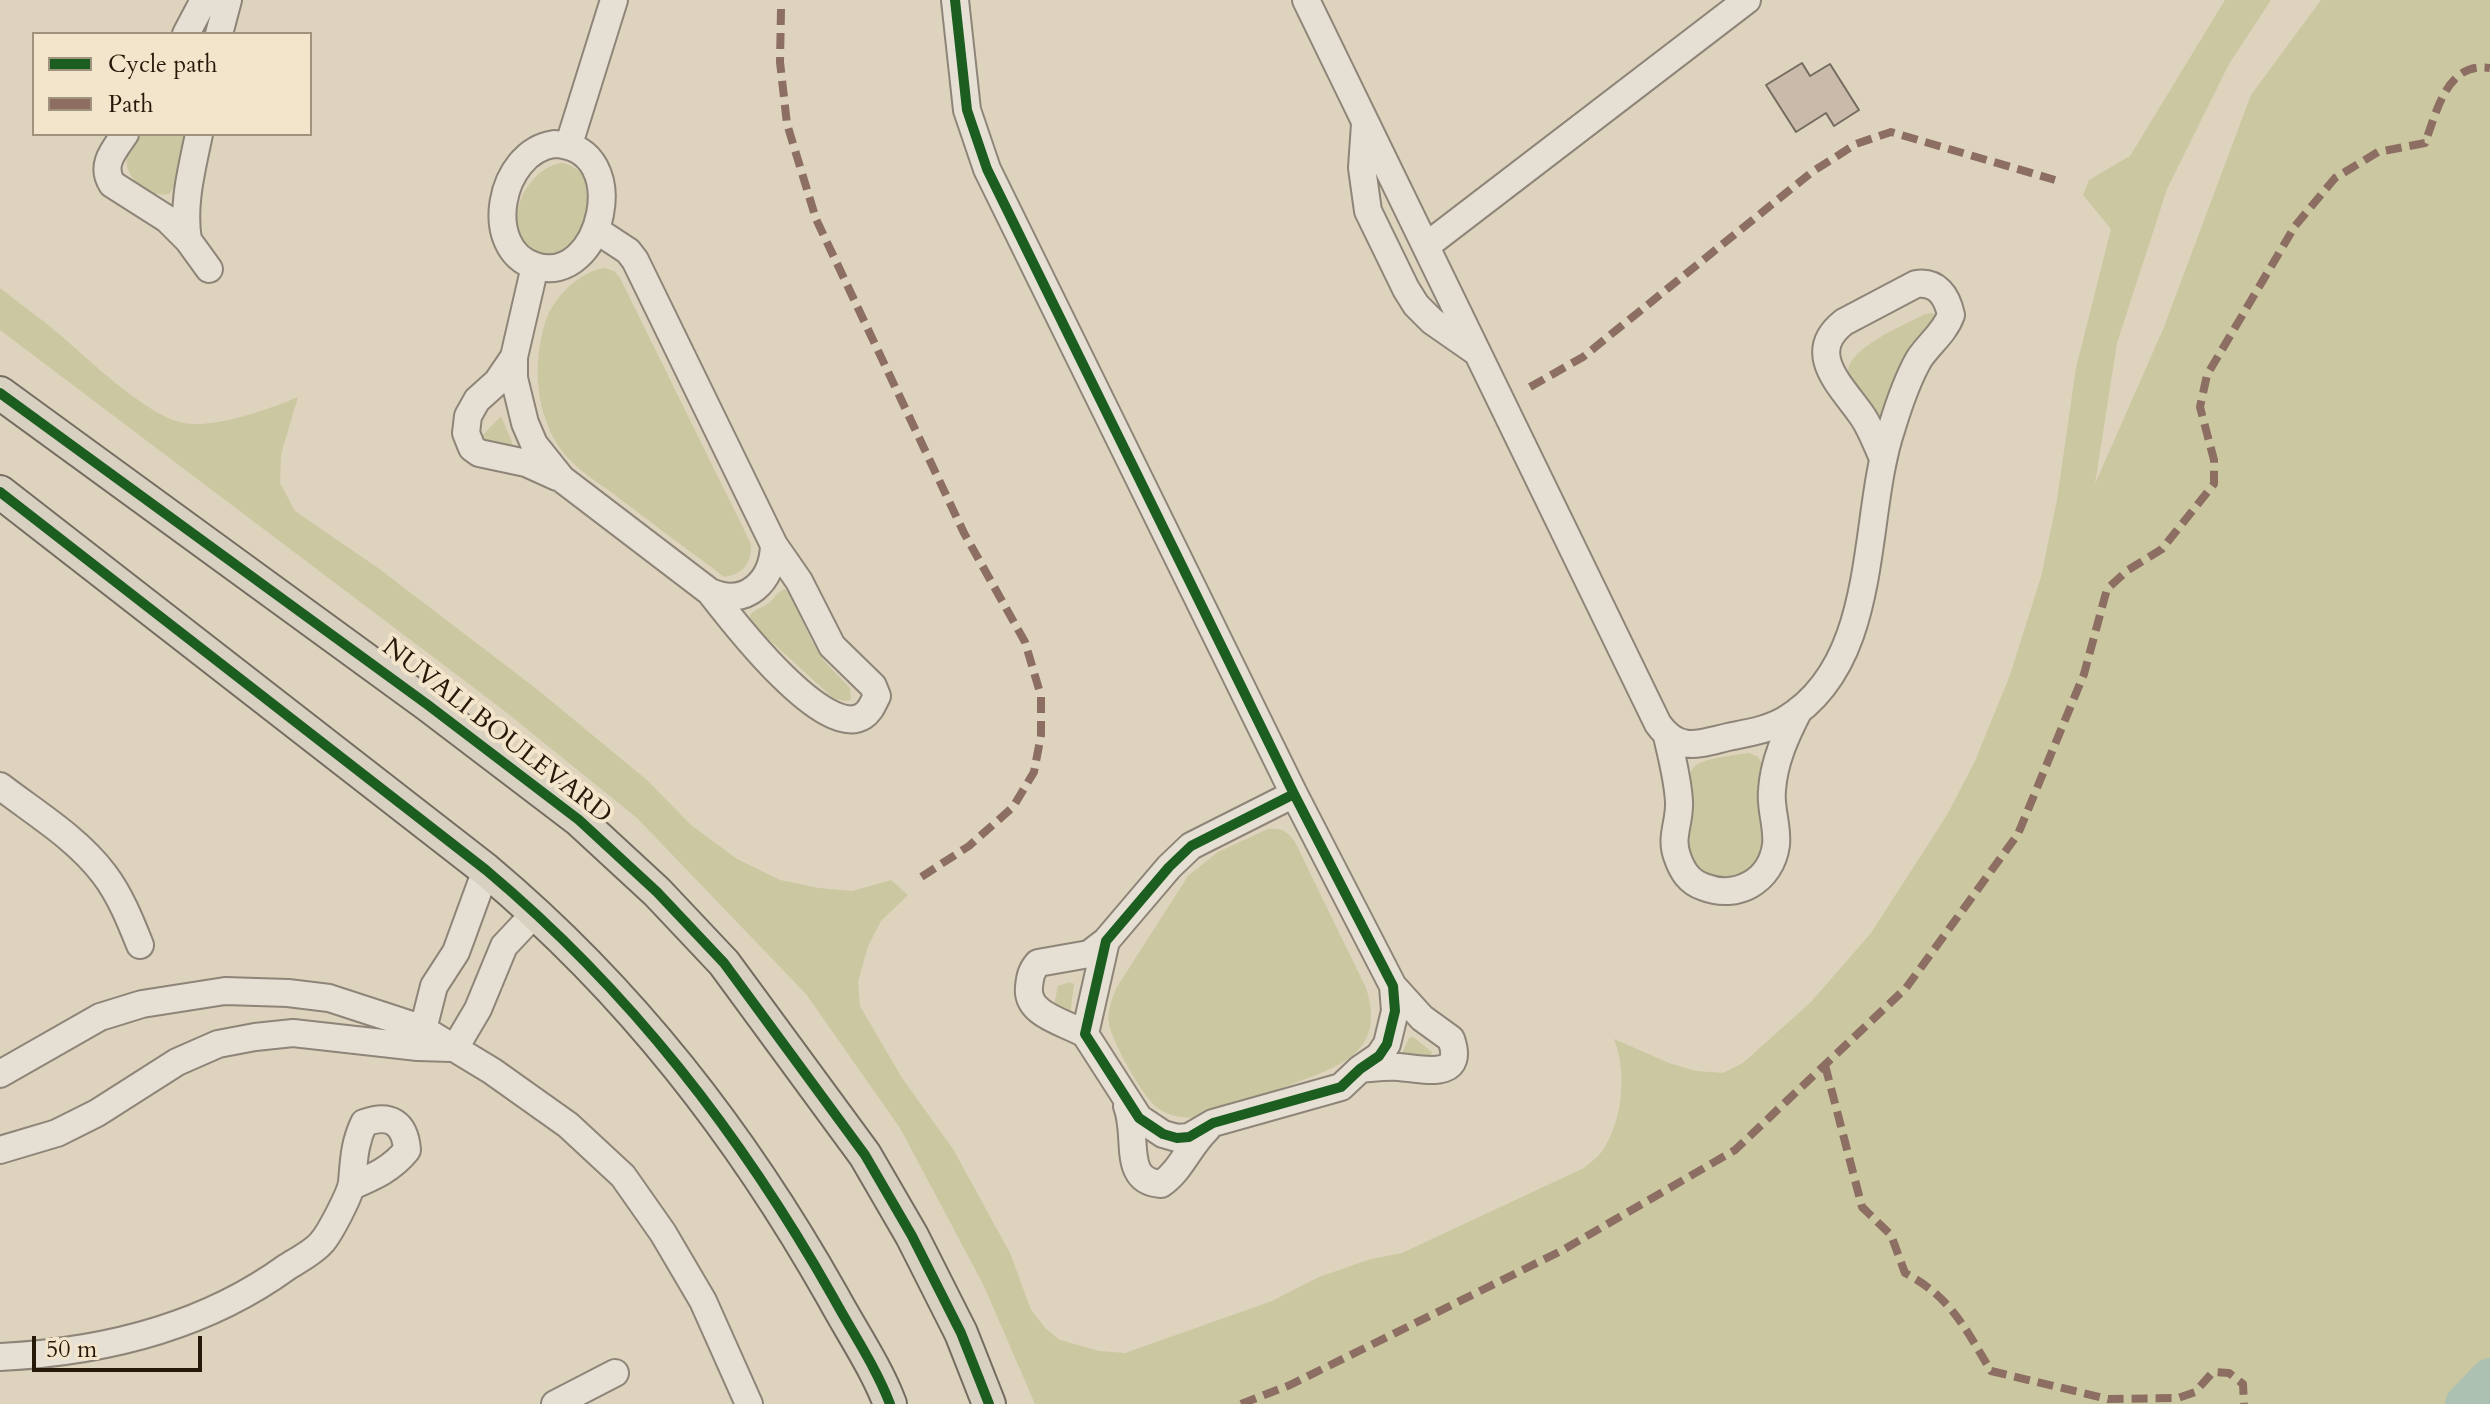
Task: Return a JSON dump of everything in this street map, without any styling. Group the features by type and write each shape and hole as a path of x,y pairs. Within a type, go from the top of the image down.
{"main road":[{"name":"NUVALI BOULEVARD","path":"0,393 428,705 579,820 657,892 724,963 865,1155 912,1236 961,1333 989,1404"},
{"path":"0,492 486,870 536,912 604,980 676,1062 734,1137 804,1246 890,1404"}],"street":[{"path":"187,32 204,0"},
{"path":"220,32 228,0"},
{"path":"569,144 614,0"},
{"path":"955,0 967,110 987,169 1294,794 1393,986 1422,1018 1451,1039 1453,1054 1445,1069 1360,1069"},
{"path":"1306,0 1658,724 1667,736 1678,743 1692,745 1763,730 1800,710"},
{"path":"1426,246 1747,0"},
{"path":"1365,120 1362,168 1368,211 1416,305 1432,321 1478,354"},
{"path":"124,136 110,156 107,176 112,184 167,219 188,240 209,269"},
{"path":"188,240 184,219 199,136"},
{"path":"569,144 583,153 600,180 602,213 596,230 592,240 566,263 553,267 535,266 518,255 504,228 502,214 509,180 529,154 542,145 569,144"},
{"path":"596,230 628,251 635,260 774,545 799,581 832,646 873,686 877,696 865,715 855,719 841,718 823,709 760,655 710,592"},
{"path":"535,266 514,357 514,378 525,423 534,444 562,479"},
{"path":"1667,736 1680,804 1673,842 1682,868 1689,879 1701,887 1730,892 1743,890 1755,882 1771,860 1776,845 1771,792 1783,741 1800,710 1820,688 1837,661 1865,587 1882,456 1913,370 1951,315 1940,290 1929,284 1916,284 1844,322 1836,328 1826,348 1826,358 1835,380 1870,427 1882,456"},
{"path":"514,357 497,382 477,400 468,416 466,433 472,448 479,453 526,463 562,479 710,592 726,599 738,597 760,585 774,560 774,545"},
{"path":"0,786 77,845 102,872 116,892 140,945"},
{"path":"1294,794 1191,846 1106,941 1089,954 1038,963 1029,981 1028,997 1033,1007 1085,1034 1139,1118 1163,1134 1177,1138 1189,1137 1213,1123 1341,1087 1379,1056 1387,1044 1395,1011 1393,986"},
{"path":"420,1038 434,986 456,952 486,870"},
{"path":"455,1048 478,1009 504,946 536,912"},
{"path":"1085,1034 1106,941"},
{"path":"0,1074 100,1017 142,1004 225,991 329,998 420,1038 455,1048 568,1125 623,1176 663,1233 703,1301 749,1404"},
{"path":"0,1150 57,1133 97,1113 177,1062 218,1044 293,1033 420,1038"},
{"path":"1123,1095 1132,1118 1134,1168 1137,1174 1152,1183 1161,1184 1175,1173 1195,1140 1213,1123"},
{"path":"0,1357 95,1348 135,1339 217,1310 252,1291 322,1243 352,1186"},
{"path":"555,1404 615,1373"}],"shaded area":[{"path":"2225,0 2271,0 2229,64 2167,189 2117,343 2095,484 2164,327 2251,95 2321,0 2490,0 2490,1404 1035,1404 984,1286 900,1128 806,994 637,818 502,709 0,330 0,288 136,399 184,423 226,421 298,397 281,454 280,483 295,511 378,568 538,690 648,781 691,825 737,859 780,880 852,891 891,880 908,895 881,921 868,946 858,982 860,1006 902,1078 953,1149 1010,1253 1031,1310 1046,1329 1060,1340 1099,1351 1125,1353 1272,1301 1319,1277 1371,1259 1402,1253 1584,1168 1603,1150 1619,1110 1622,1080 1614,1039 1669,1063 1696,1071 1723,1073 1743,1063 1811,1002 1871,933 1947,815 1975,761 2010,675 2041,577 2057,500 2076,368 2111,229 2083,195 2089,180 2130,156"},
{"path":"139,136 185,136 178,174 169,194 153,193 133,179 127,164 132,145"},
{"path":"562,163 581,173 586,181 589,201 586,232 552,261 531,251 521,238 517,212 529,185 538,175"},
{"path":"605,268 614,271 620,278 751,544 748,562 737,573 724,577 583,472 561,450 549,428 538,384 539,353 545,323 560,296 576,280"},
{"path":"1932,313 1938,316 1884,419 1876,417 1852,385 1848,374 1850,364 1856,355 1878,338"},
{"path":"501,416 511,446 483,439 482,436"},
{"path":"784,589 789,592 824,661 850,688 851,700 833,698 752,624 750,615"},
{"path":"1748,753 1757,756 1762,763 1758,793 1762,846 1754,866 1745,874 1723,878 1702,869 1688,849 1691,773 1695,766 1705,761"},
{"path":"1268,829 1284,831 1295,842 1366,988 1371,1011 1370,1029 1363,1044 1352,1056 1321,1073 1203,1118 1172,1115 1160,1110 1149,1099 1121,1054 1109,1023 1112,1000 1117,987 1188,876 1218,852"},
{"path":"1070,982 1074,984 1070,1015 1054,1005 1058,986"},
{"path":"1413,1037 1432,1052 1428,1066 1399,1060 1409,1038"}],"building":[{"path":"1802,63 1810,76 1830,64 1859,110 1834,126 1826,113 1796,132 1766,85"}],"waterway":[{"path":"2465,1404 2490,1378"}],"marked path":[{"path":"781,9 780,62 787,124 816,219 964,533 1025,642 1041,696 1041,735 1034,772 1013,807 969,846 918,879"},
{"path":"1241,1404 1290,1385 1561,1251 1735,1150 1906,988 2018,834 2084,674 2107,589 2128,570 2162,549 2214,484 2214,460 2200,407 2207,375 2295,226 2335,178 2378,152 2425,143 2440,103 2454,80 2463,72 2490,68"},
{"path":"1530,387 1583,357 1812,172 1856,144 1891,132 2055,180"},
{"path":"1825,1065 1862,1207 1891,1235 1905,1273 1934,1292 1956,1315 1991,1371 2108,1399 2178,1398 2195,1392 2213,1372 2229,1373 2243,1384 2244,1404"}],"cycle path":[{"path":"955,0 967,110 987,169 1294,794 1393,986 1395,1011 1387,1044 1379,1056 1341,1087 1213,1123 1189,1137 1163,1134 1139,1118 1085,1034 1106,941 1191,846 1294,794"},
{"path":"0,393 428,705 579,820 657,892 724,963 865,1155 912,1236 961,1333 989,1404"},
{"path":"0,492 486,870 588,965 635,1015 721,1122 798,1237 878,1377 890,1404"}]}
